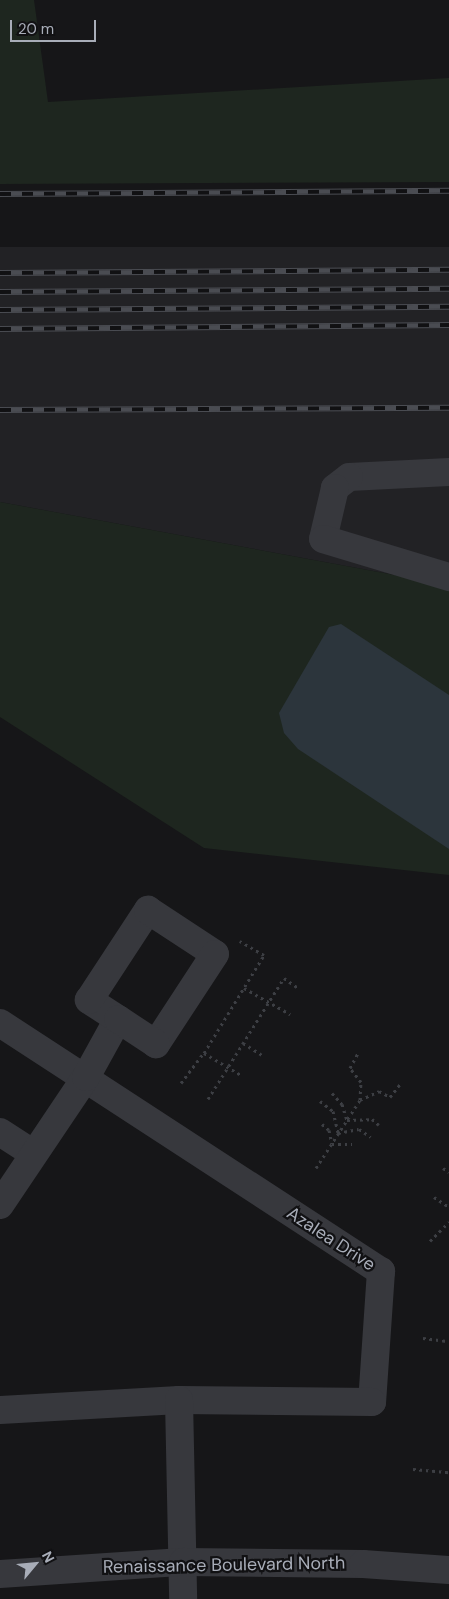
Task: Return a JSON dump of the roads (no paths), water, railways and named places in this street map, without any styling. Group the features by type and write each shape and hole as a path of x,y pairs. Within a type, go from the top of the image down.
{"street":[{"path":"449,472 349,477 335,488 323,539 449,577"},
{"path":"148,910 215,954 156,1044 118,1019 89,1000 148,910"},
{"path":"0,1205 86,1077 118,1019"},
{"name":"Azalea Drive","path":"0,1024 86,1077 381,1270 372,1402 179,1400 0,1410"},
{"path":"0,1132 34,1154"},
{"path":"179,1400 183,1599"},
{"name":"Renaissance Boulevard North","path":"0,1574 183,1562 363,1564 449,1570"}],"railway":[{"path":"0,194 449,191"},
{"path":"0,273 449,270"},
{"path":"0,292 449,289"},
{"path":"0,310 449,307"},
{"path":"0,329 449,325"},
{"path":"0,410 449,408"}]}
